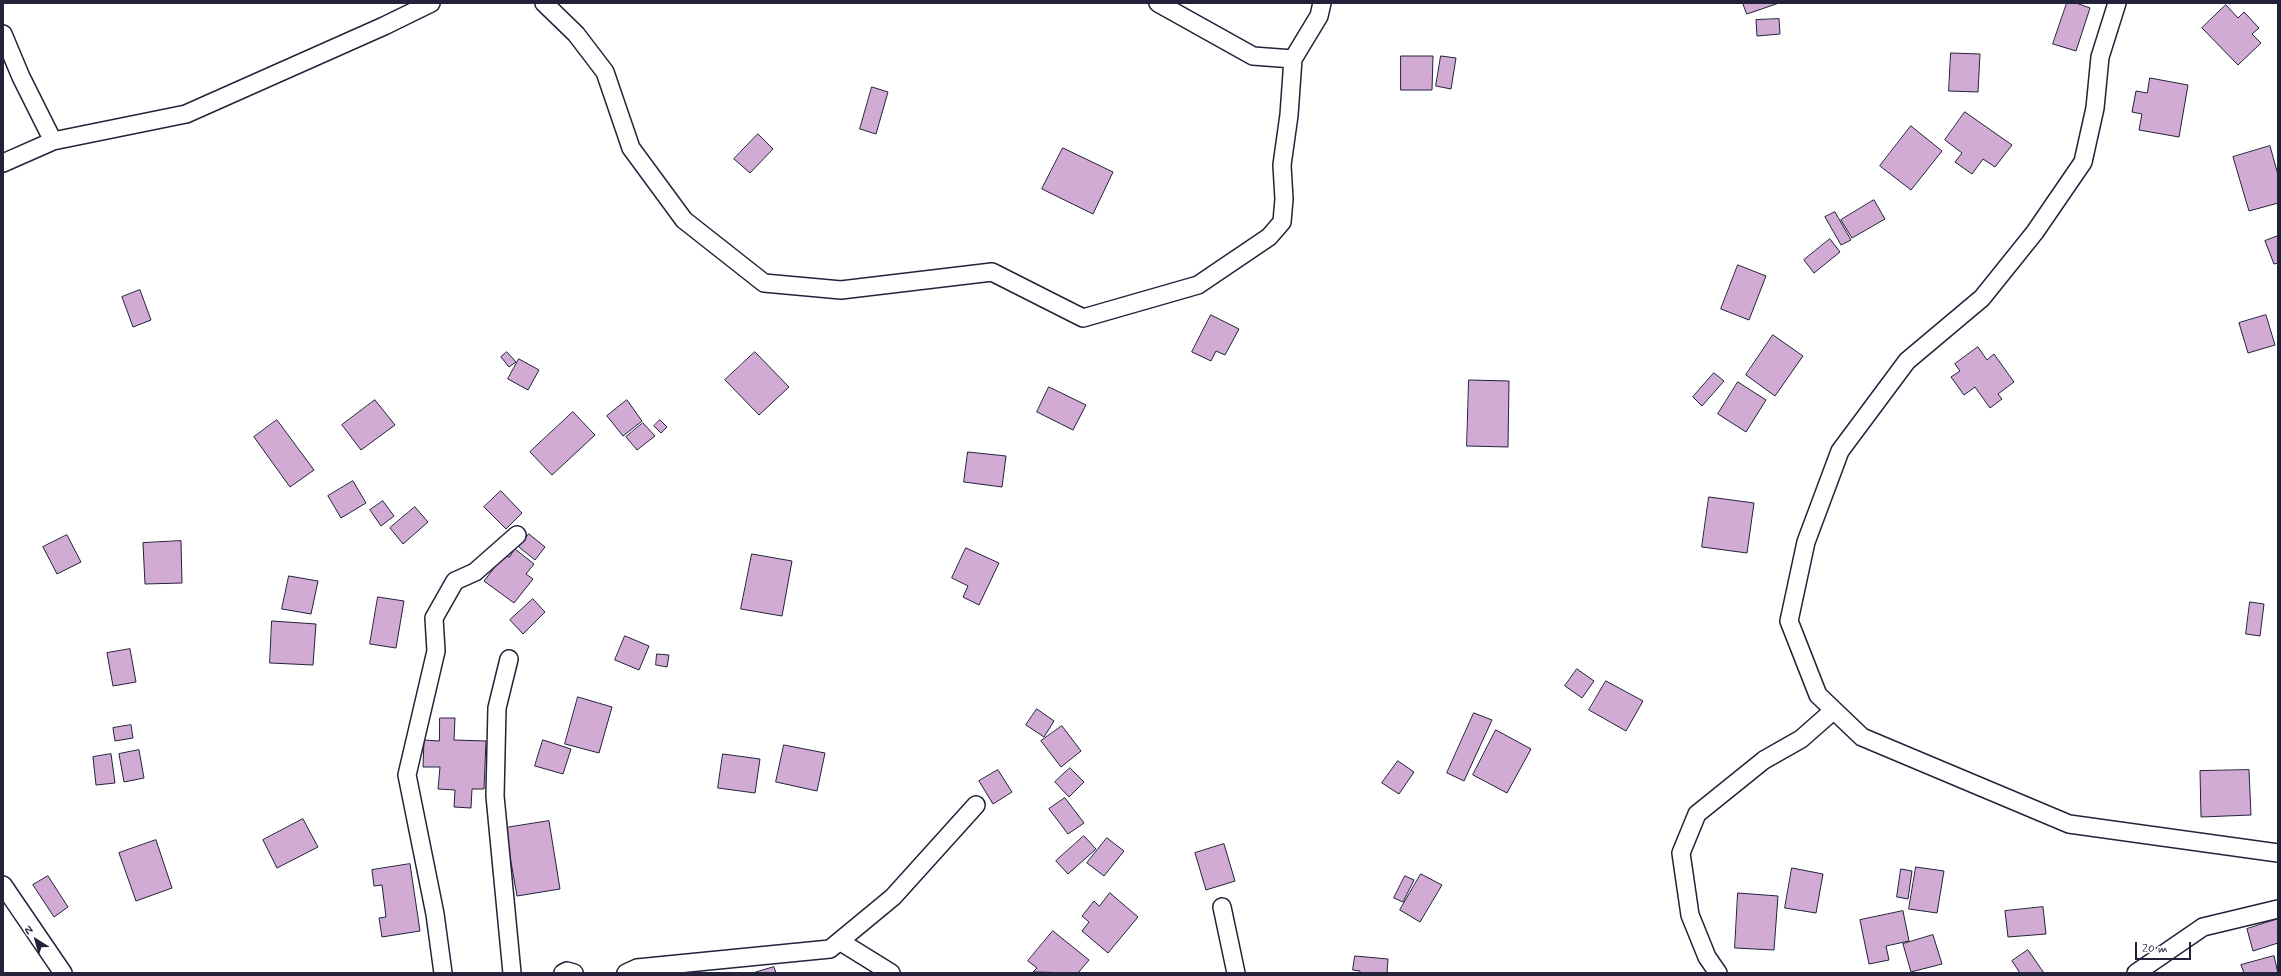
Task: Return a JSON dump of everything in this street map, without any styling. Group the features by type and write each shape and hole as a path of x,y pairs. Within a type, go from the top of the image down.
{"street":[{"path":"3,163 52,141 186,114 384,26 430,3"},
{"path":"544,3 576,34 605,72 631,148 684,220 764,283 842,290 992,272 1083,318 1198,285 1269,237 1282,222 1284,199 1282,166 1289,115 1293,59 1320,16 1322,3"},
{"path":"1158,3 1253,56 1293,59"},
{"path":"2117,3 2100,56 2095,108 2083,162 2035,232 1982,298 1907,361 1840,451 1806,542 1789,621 1818,695 1862,737 2069,824 2278,853"},
{"path":"3,34 21,77 52,141"},
{"path":"443,973 435,914 407,774 436,651 434,618 455,581 475,572 517,535"},
{"path":"509,659 497,708 495,796 512,973"},
{"path":"1718,973 1707,957 1690,915 1681,853 1697,814 1764,760 1801,739 1834,710"},
{"path":"626,973 637,968 830,949 841,942 893,897 976,805"},
{"path":"3,885 63,973"},
{"path":"1222,907 1236,973"},
{"path":"2136,973 2203,927 2278,908"},
{"path":"841,942 891,973"},
{"path":"564,973 567,971 574,973"}],"building":[{"path":"1743,3 1779,3 1747,14"},
{"path":"2067,3 2076,3 2090,8 2076,51 2053,44"},
{"path":"2226,5 2238,18 2244,12 2259,28 2252,34 2261,43 2238,65 2202,28"},
{"path":"1779,19 1780,34 1757,36 1756,20"},
{"path":"1951,53 1980,54 1978,92 1949,91"},
{"path":"1401,56 1433,56 1432,90 1401,90"},
{"path":"1441,56 1456,58 1451,89 1436,86"},
{"path":"2150,78 2188,85 2179,137 2139,130 2142,114 2132,112 2136,91 2147,93"},
{"path":"872,87 888,92 876,134 860,129"},
{"path":"1965,112 2012,145 1995,167 1983,159 1972,174 1955,162 1962,153 1945,140"},
{"path":"1911,126 1942,151 1911,190 1880,166"},
{"path":"758,134 773,149 750,173 734,159"},
{"path":"2270,146 2278,175 2278,203 2249,211 2233,157"},
{"path":"1063,148 1113,172 1093,214 1042,189"},
{"path":"1874,200 1885,219 1852,238 1841,220"},
{"path":"1835,212 1851,240 1841,245 1825,217"},
{"path":"2278,236 2278,263 2274,264 2265,241"},
{"path":"1830,239 1840,252 1814,273 1804,260"},
{"path":"1738,265 1766,276 1749,320 1721,309"},
{"path":"140,290 151,320 133,327 122,297"},
{"path":"1211,315 1239,329 1225,355 1216,351 1211,361 1192,352"},
{"path":"2266,315 2275,345 2248,353 2239,323"},
{"path":"1773,335 1803,356 1775,396 1746,375"},
{"path":"1978,347 1987,360 1994,354 2014,382 1998,394 2002,399 1990,408 1975,387 1964,395 1951,377 1960,371 1955,364"},
{"path":"507,352 516,362 509,367 501,357"},
{"path":"755,352 789,387 759,415 725,380"},
{"path":"519,359 539,370 528,390 508,379"},
{"path":"1714,373 1724,381 1702,406 1693,397"},
{"path":"1469,380 1509,381 1508,447 1467,446"},
{"path":"1738,382 1766,400 1746,432 1718,414"},
{"path":"1049,387 1086,405 1073,430 1037,412"},
{"path":"375,400 395,425 361,450 342,425"},
{"path":"627,400 642,421 623,436 607,416"},
{"path":"573,412 595,435 552,475 530,452"},
{"path":"277,420 314,470 290,487 254,437"},
{"path":"660,420 667,427 661,433 654,426"},
{"path":"643,423 655,436 637,450 626,437"},
{"path":"968,452 1006,456 1002,487 964,482"},
{"path":"353,481 366,503 341,518 328,496"},
{"path":"501,491 522,513 506,529 484,507"},
{"path":"1709,497 1754,503 1747,553 1702,547"},
{"path":"383,501 394,516 381,526 370,510"},
{"path":"415,507 428,522 403,544 390,528"},
{"path":"529,534 545,547 535,560 519,547"},
{"path":"67,535 81,562 57,574 43,547"},
{"path":"181,541 182,583 145,584 143,543"},
{"path":"966,548 999,563 979,605 963,597 968,586 952,578"},
{"path":"515,549 534,564 526,574 533,579 514,603 484,581 505,554 509,557"},
{"path":"752,554 792,561 782,616 741,609"},
{"path":"289,576 318,581 311,614 282,609"},
{"path":"378,597 404,601 396,648 370,644"},
{"path":"533,599 545,612 523,634 510,620"},
{"path":"2250,602 2264,604 2260,636 2246,634"},
{"path":"272,621 316,624 313,665 270,663"},
{"path":"625,636 649,646 639,670 615,660"},
{"path":"130,649 136,682 113,686 107,653"},
{"path":"657,654 669,655 667,667 656,665"},
{"path":"1577,669 1594,681 1582,698 1565,686"},
{"path":"1606,681 1643,701 1626,731 1589,710"},
{"path":"578,697 612,707 599,753 565,744"},
{"path":"1037,709 1054,721 1044,737 1026,725"},
{"path":"1474,713 1492,720 1464,781 1447,773"},
{"path":"440,718 455,718 454,740 486,741 484,789 472,789 471,808 454,807 455,790 438,789 440,767 423,767 424,740 439,741"},
{"path":"131,725 133,738 115,741 113,728"},
{"path":"1062,726 1081,751 1061,767 1041,741"},
{"path":"1496,730 1531,749 1507,793 1473,775"},
{"path":"543,740 571,749 563,774 535,766"},
{"path":"784,745 825,753 817,791 776,782"},
{"path":"139,750 144,778 124,782 119,754"},
{"path":"111,754 115,783 96,785 93,757"},
{"path":"723,754 760,759 755,793 718,788"},
{"path":"1398,761 1414,772 1399,794 1382,783"},
{"path":"1070,768 1084,782 1069,797 1055,782"},
{"path":"998,770 1012,792 993,804 979,781"},
{"path":"2249,770 2251,815 2201,817 2200,771"},
{"path":"1065,798 1084,823 1068,834 1049,809"},
{"path":"303,819 318,847 277,868 263,840"},
{"path":"549,821 560,889 517,896 505,828"},
{"path":"1084,836 1096,849 1068,874 1056,861"},
{"path":"1107,838 1124,851 1104,876 1087,863"},
{"path":"156,840 172,888 136,901 119,853"},
{"path":"1224,844 1235,881 1206,890 1195,853"},
{"path":"410,864 420,931 382,937 379,918 386,917 382,885 374,886 372,870"},
{"path":"1916,867 1944,871 1937,913 1909,909"},
{"path":"1792,868 1823,874 1816,913 1785,908"},
{"path":"1901,869 1912,871 1908,899 1897,897"},
{"path":"1421,874 1442,885 1420,922 1400,910"},
{"path":"48,876 68,907 54,917 33,885"},
{"path":"1405,876 1414,880 1403,902 1394,898"},
{"path":"1110,893 1138,917 1108,953 1082,931 1089,922 1082,916 1094,901 1099,906"},
{"path":"1738,893 1778,896 1774,950 1735,948"},
{"path":"2043,907 2046,934 2008,937 2005,911"},
{"path":"1903,911 1909,941 1886,946 1889,960 1869,964 1860,920"},
{"path":"2278,919 2278,943 2253,951 2247,929"},
{"path":"1053,931 1089,960 1078,973 1033,972 1037,968 1028,961"},
{"path":"1933,935 1942,964 1911,972 1903,944"},
{"path":"2028,950 2044,973 2020,973 2012,961"},
{"path":"1355,956 1388,959 1387,973 1360,973 1360,971 1353,970"},
{"path":"2274,956 2278,973 2244,973 2241,965"},
{"path":"774,967 776,973 753,973"}]}
